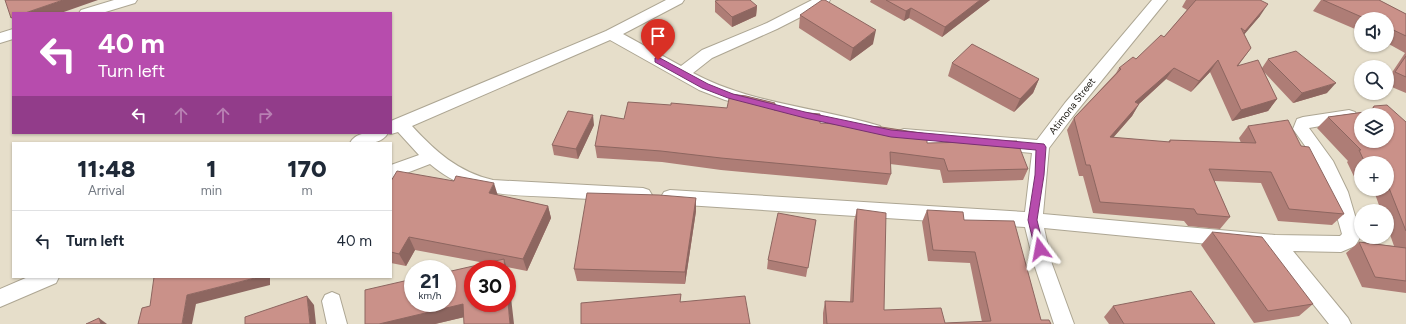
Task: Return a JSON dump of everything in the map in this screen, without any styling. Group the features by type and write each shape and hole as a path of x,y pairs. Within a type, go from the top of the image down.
{"street":[{"path":"89,12 130,0"},
{"path":"677,0 611,34 396,126 431,157 462,179 478,185 493,188 675,197 1033,220 1275,243 1341,244 1348,241 1352,236 1338,192 1326,161 1301,129 1301,126 1303,123 1354,116"},
{"path":"682,73 708,54 772,26 823,0"},
{"name":"Atimona Street","path":"1041,147 1071,107 1160,0"},
{"path":"0,38 12,34"},
{"path":"611,34 705,86 731,96 805,115 891,134 1041,147 1033,220 1043,264 1064,324"},
{"path":"360,142 378,134"},
{"path":"392,172 431,157"},
{"path":"1275,243 1340,324"},
{"path":"0,298 47,278"},
{"path":"332,301 337,324"}],"building":[{"path":"5,0 63,0 28,12 12,12 11,18"},
{"path":"750,0 757,6 732,17 715,1"},
{"path":"822,0 825,0 876,30 853,48 800,15"},
{"path":"886,0 980,0 945,27 911,8 906,11"},
{"path":"1196,0 1260,0 1268,4 1245,31 1241,28 1251,48 1237,66 1258,60 1277,99 1241,110 1218,60 1199,81 1174,68 1135,102 1139,104 1110,137 1170,142 1170,140 1256,143 1248,126 1288,120 1301,146 1309,147 1344,214 1289,209 1271,172 1209,169 1230,217 1197,214 1194,209 1100,202 1090,165 1086,165 1074,118 1121,69 1119,68 1133,57 1136,59 1161,35 1164,37"},
{"path":"1323,0 1379,0 1406,14 1406,36 1394,30 1394,12 1354,12 1354,14"},
{"path":"972,44 1039,79 1020,99 952,63"},
{"path":"1296,51 1336,83 1302,93 1268,59"},
{"path":"1406,56 1406,77 1395,72"},
{"path":"730,94 775,103 774,110 820,114 820,123 881,127 927,134 927,143 1017,141 1028,169 948,171 944,159 890,152 891,174 661,151 595,146 601,115 624,119 628,102 671,105 671,103 727,108"},
{"path":"1387,105 1390,108 1373,108 1374,106"},
{"path":"568,111 593,115 576,149 552,145"},
{"path":"1394,111 1406,122 1406,231 1392,196 1394,196 1394,156 1362,156 1359,150 1361,150 1359,148 1394,148"},
{"path":"1354,113 1354,143 1328,117"},
{"path":"397,171 454,181 456,176 494,183 489,193 548,206 523,259 409,237 399,254 392,252 392,179"},
{"path":"587,193 659,195 696,198 685,272 574,269"},
{"path":"857,209 886,213 884,310 941,308 945,323 991,321 975,252 933,250 927,210 963,212 964,220 1014,221 1041,320 1049,320 1051,324 827,324 825,301 853,302"},
{"path":"778,213 816,220 808,268 768,260"},
{"path":"1212,232 1262,237 1313,304 1268,311"},
{"path":"1360,244 1375,244 1406,248 1406,281 1375,277"},
{"path":"464,268 464,312 509,312 510,324 464,324 463,304 456,306 456,270"},
{"path":"154,278 255,278 187,295 182,324 138,324 142,308 150,306"},
{"path":"404,281 404,312 429,312 379,324 365,324 365,290"},
{"path":"1191,291 1215,324 1124,324 1113,306"},
{"path":"681,294 680,302 745,296 750,324 581,324 581,303"},
{"path":"307,296 310,324 245,324 245,317"},
{"path":"99,318 101,324 86,324"}],"route":[{"path":"658,60 705,86 731,96 805,115 891,134 963,139 1041,147 1033,220 1040,249"}]}
